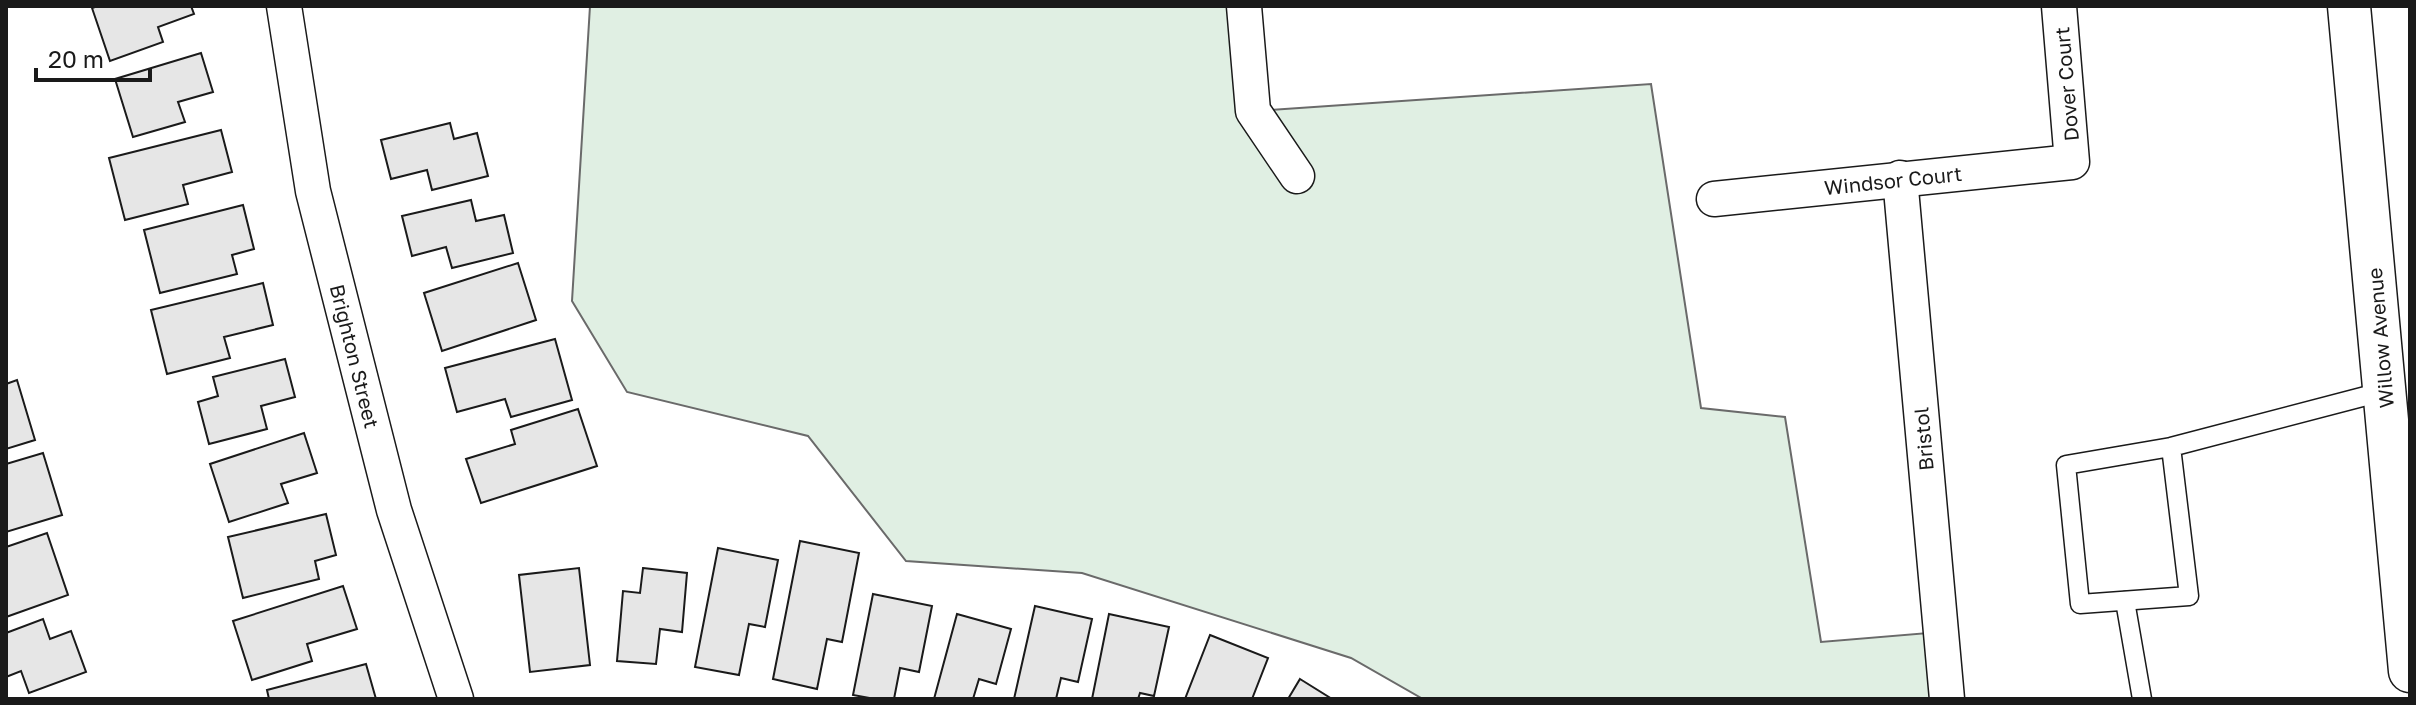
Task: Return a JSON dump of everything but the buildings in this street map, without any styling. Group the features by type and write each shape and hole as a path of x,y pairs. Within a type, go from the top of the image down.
{"street":[{"name":"Brighton Street","path":"284,6 313,191 394,510 456,699"},
{"path":"1244,6 1253,111 1297,176"},
{"name":"Dover Court","path":"2059,6 2072,162"},
{"name":"Willow Avenue","path":"2349,6 2410,671"},
{"name":"Windsor Court","path":"1714,199 2072,162"},
{"name":"Bristol","path":"1900,178 1947,699"}],"lane":[{"path":"2171,447 2189,596 2080,604 2066,465 2171,447 2385,391"},
{"path":"2125,601 2142,699"}],"green space":[{"path":"590,6 1244,6 1254,111 1651,84 1701,408 1785,417 1821,642 1940,632 1947,699 1423,699 1351,658 1082,573 906,561 808,436 627,392 572,301"}]}
